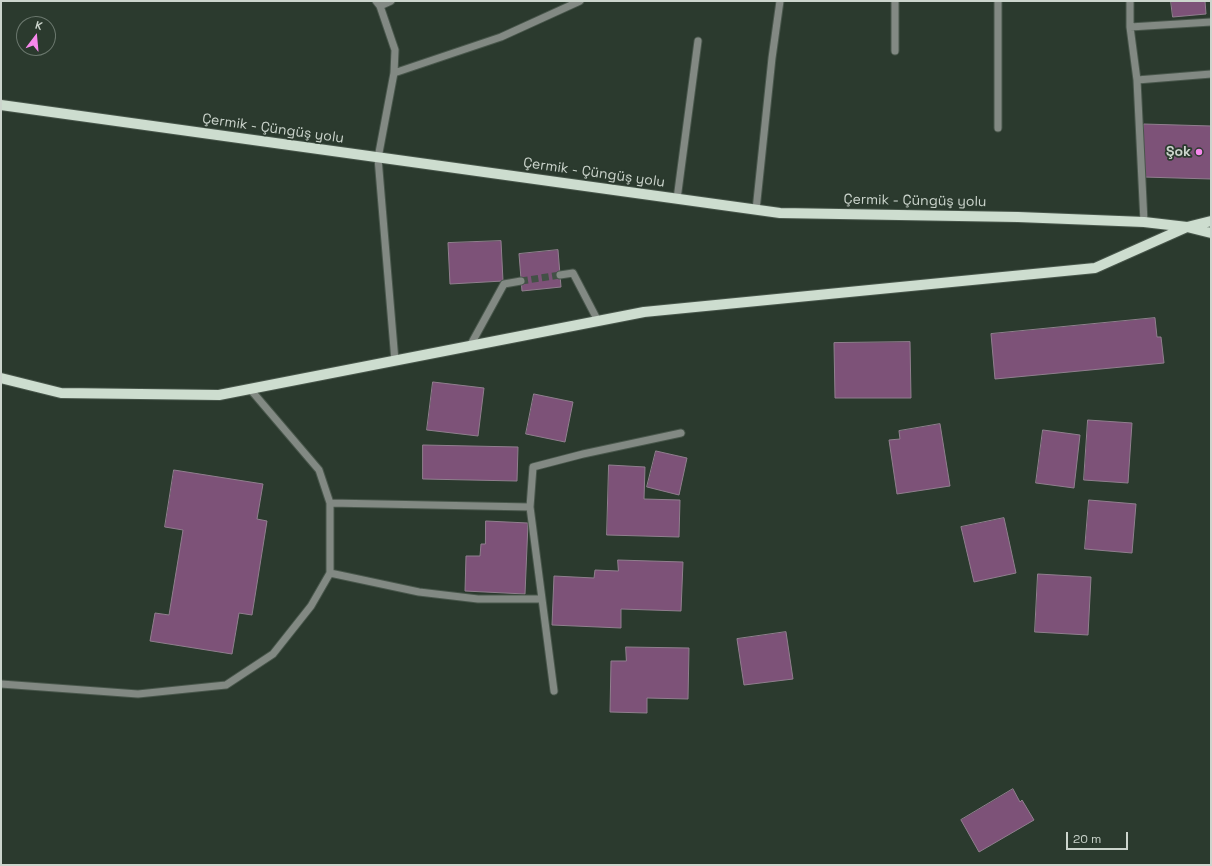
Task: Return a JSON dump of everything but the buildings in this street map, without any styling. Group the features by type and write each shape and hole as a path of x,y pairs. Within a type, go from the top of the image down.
{"main road":[{"name":"Çermik - Çüngüş yolu","path":"1,105 780,213 1018,217 1144,222 1187,227"},
{"path":"1,378 61,393 219,395 644,312 1095,268 1187,227 1211,221"},
{"path":"1187,227 1211,233"}],"street":[{"path":"391,1 378,4 395,50 394,73 378,158 396,360"},
{"path":"394,73 501,37 580,1"},
{"path":"756,210 772,58 780,1"},
{"path":"895,1 895,51"},
{"path":"998,1 998,128"},
{"path":"1130,1 1130,27 1137,80 1144,222"},
{"path":"1130,27 1211,22"},
{"path":"677,199 698,40"},
{"path":"1137,80 1211,74"},
{"path":"560,275 573,274 598,322"},
{"path":"470,346 504,284 521,281"},
{"path":"1,684 138,694 226,685 273,654 311,606 330,573 330,503 319,470 250,388"},
{"path":"554,691 530,507 533,467 583,454 681,433"},
{"path":"330,503 530,507"},
{"path":"330,573 419,592 478,599 542,600"}],"tunnel":[{"path":"521,281 560,275"}],"place":[{"name":"Şok","path":"1199,152"}]}
